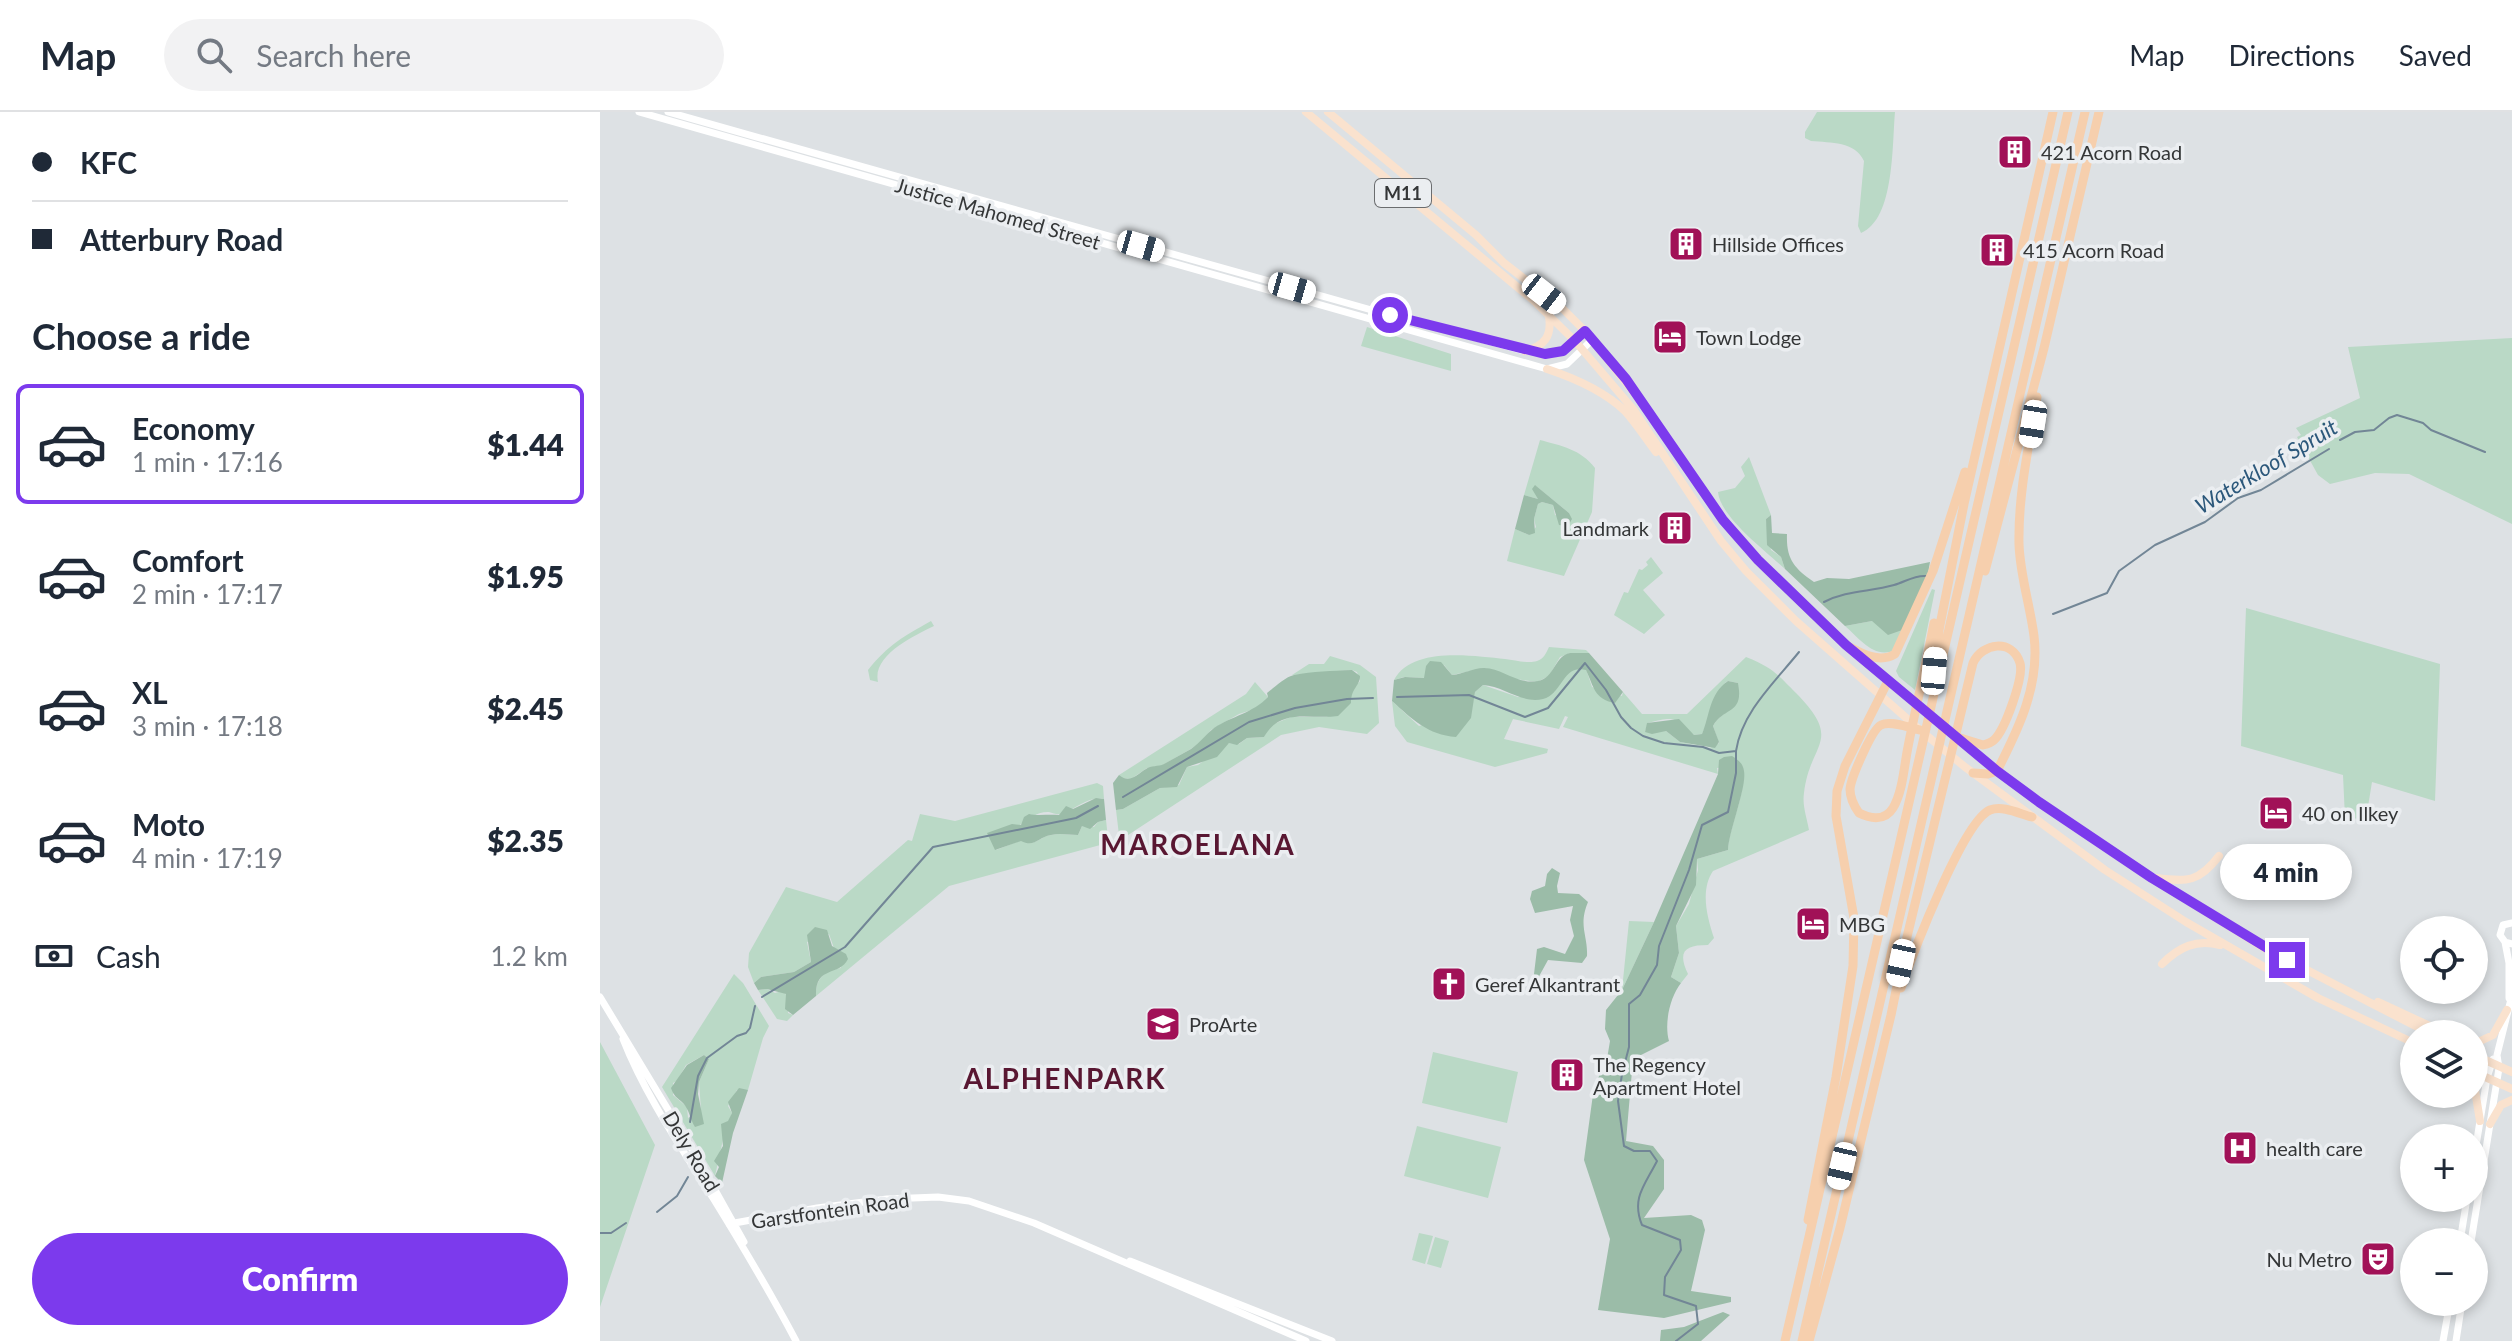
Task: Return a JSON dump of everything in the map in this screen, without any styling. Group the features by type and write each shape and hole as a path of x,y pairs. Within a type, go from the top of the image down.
{"highway":[{"path":"1933,698 1937,639 1961,520 2053,112"},
{"path":"1785,1341 2068,112"},
{"path":"1802,1341 2085,112"},
{"path":"1963,641 1994,539 2044,348 2099,112"},
{"path":"1969,770 1988,774 1997,771 2025,709 2035,675 2034,637 2020,558 2020,527 2044,348"},
{"path":"1846,645 1862,654 1885,659 1900,647 1933,571 1983,420"},
{"path":"1920,730 1901,726 1887,724 1877,728 1852,782 1851,797 1856,809 1863,815 1873,818 1885,816 1893,808 1897,796 1942,582 1961,520"},
{"path":"1809,1341 1840,1228 1973,663 1976,655 1987,647 2006,647 2019,661 2019,680 1996,738 1975,748 1957,737"},
{"path":"1806,1251 1811,1200 1836,1077 1853,966 1853,899 1835,800 1845,766 1888,681"},
{"path":"1891,1015 1927,919 1977,820 1988,811 1997,809 2032,817"}],"main road":[{"name":"Justice Mahomed Street","path":"639,112 1547,369"},
{"name":"Justice Mahomed Street","path":"668,112 1525,351 1553,354 1563,351 1575,341"},
{"name":"M11","path":"1306,112 1549,316 1583,349 1633,409 1721,541 1755,580 1896,710 1969,770 2105,870 2225,946 2318,998 2400,1036"},
{"name":"M11","path":"1328,112 1476,235 1504,263 1563,309 1593,339 1635,392 1723,520 1758,560 1846,645 1957,737"},
{"path":"1525,351 1541,346 1548,338 1549,316"},
{"path":"1575,341 1585,331"},
{"path":"1547,369 1567,364 1593,339"},
{"path":"1547,369 1592,389 1626,412 1671,473 1680,480"},
{"path":"1975,748 1997,771 2152,878 2266,949 2403,1020"},
{"path":"2152,878 2195,878 2207,872 2219,856"},
{"path":"2465,1212 2463,1226 2473,1228 2497,1082 2495,1066 2509,1002 2508,943 2500,935 2501,928 2512,923"},
{"path":"2162,964 2178,950 2193,944 2225,946"},
{"name":"Dely Road","path":"600,997 696,1156 796,1341"},
{"path":"2358,998 2373,1000 2417,1020"},
{"path":"2488,1037 2493,1035 2509,1002"},
{"name":"Dely Road","path":"623,1039 674,1135 733,1224"},
{"path":"2488,1062 2512,1072"},
{"path":"2488,1076 2495,1066"},
{"path":"2488,1078 2512,1089"},
{"path":"2490,1124 2501,1105 2512,1100"},
{"path":"2478,1108 2480,1121"},
{"path":"2480,1124 2482,1108"},
{"path":"670,1114 674,1135 696,1156"},
{"name":"Garstfontein Road","path":"733,1224 855,1203 938,1197 989,1206 1306,1341"},
{"name":"Garstfontein Road","path":"1105,1253 1332,1341"},
{"path":"2443,1341 2447,1316"},
{"path":"2456,1341 2460,1316"}],"green space":[{"path":"1817,112 1895,112 1886,197 1872,225 1861,233 1858,226 1864,161 1849,146 1805,138 1805,132"},
{"path":"1367,327 1451,354 1451,371 1361,346"},
{"path":"2512,338 2512,524 2409,474 2375,473 2330,484 2318,475 2297,437 2301,435 2296,428 2360,398 2348,347"},
{"path":"1540,440 1577,452 1595,468 1592,512 1564,576 1507,561 1515,529 1529,535 1536,527 1534,519 1538,504 1553,505 1555,515 1571,520 1569,513 1536,486 1538,499 1524,495"},
{"path":"1749,457 1771,515 1766,519 1771,550 1781,557 1785,569 1735,523 1721,502 1718,492 1735,488 1745,476 1741,467"},
{"path":"1535,485 1569,513 1572,519 1568,526 1559,525 1553,505 1542,502 1538,504 1534,519 1535,533 1529,535 1515,529 1524,495 1538,499 1532,489"},
{"path":"1771,515 1772,533 1787,534 1793,562 1814,582 1827,578 1849,579 1930,562 1927,578 1905,629 1888,635 1872,621 1845,626 1785,569 1781,557 1767,545 1766,519"},
{"path":"1651,557 1663,573 1643,590 1665,615 1644,634 1614,615 1624,592 1628,593 1639,569 1648,565 1646,562"},
{"path":"1932,589 1935,590 1915,690 1896,671"},
{"path":"2246,608 2440,664 2435,801 2372,782 2366,819 2345,818 2343,775 2241,746"},
{"path":"931,621 934,626 906,641 881,663 878,682 870,680 868,670 882,654"},
{"path":"1872,621 1905,629 1893,651 1873,649 1845,626"},
{"path":"1549,647 1586,650 1589,653 1570,653 1560,657 1549,676 1537,682 1515,679 1485,668 1452,675 1444,665 1425,678 1394,680 1414,662 1429,658 1461,655 1533,662 1543,657"},
{"path":"1570,653 1589,653 1623,692 1615,703 1599,695 1586,670 1572,671 1555,692 1543,699 1527,699 1483,685 1475,692 1471,718 1456,737 1429,729 1392,701 1394,680 1424,678 1430,661 1441,662 1452,675 1490,668 1530,682 1544,679 1561,658"},
{"path":"1330,656 1360,665 1376,677 1379,723 1367,734 1319,727 1281,735 1125,837 1119,835 1116,810 1160,788 1179,785 1187,767 1198,765 1229,743 1239,744 1247,738 1264,737 1269,726 1291,717 1327,717 1360,681 1357,672 1292,675 1309,664 1324,664"},
{"path":"1746,657 1768,668 1789,686 1810,709 1821,732 1804,793 1809,830 1713,871 1706,895 1714,938 1708,945 1694,946 1685,951 1683,960 1688,974 1681,983 1671,977 1679,953 1676,926 1689,904 1698,870 1697,859 1728,850 1743,784 1742,765 1717,768 1718,774 1563,727 1568,717 1565,716 1559,729 1513,719 1504,739 1548,749 1547,753 1495,767 1407,742 1395,726 1392,701 1419,726 1471,710 1475,692 1483,685 1518,697 1554,692 1567,674 1586,669 1592,687 1622,696 1623,692 1642,714 1687,714","holes":["1725,683 1738,683 1735,705 1713,726 1719,743 1710,748 1680,742 1666,731 1645,732 1648,723 1670,719 1694,735 1702,734"]},
{"path":"1352,670 1360,679 1351,703 1338,716 1287,718 1271,728 1264,737 1247,738 1237,745 1229,743 1217,757 1187,767 1177,787 1160,788 1116,810 1113,783 1119,775 1126,779 1133,778 1191,749 1214,728 1262,702 1268,697 1267,693 1291,676"},
{"path":"1728,681 1738,683 1738,700 1713,726 1719,742 1715,748 1680,742 1666,731 1645,732 1647,723 1679,719 1694,735 1702,734 1714,698"},
{"path":"1255,682 1268,697 1258,708 1239,714 1211,730 1200,743 1161,766 1147,768 1131,779 1121,778 1119,775 1246,694"},
{"path":"1732,756 1743,766 1744,778 1728,850 1697,859 1696,885 1676,926 1679,953 1671,977 1681,983 1669,1010 1669,1041 1633,1059 1626,1141 1653,1146 1664,1160 1664,1189 1644,1218 1691,1215 1702,1220 1705,1230 1691,1291 1731,1297 1731,1302 1664,1318 1598,1310 1610,1239 1584,1160 1594,1087 1607,1059 1610,1041 1605,1029 1606,1010 1622,990 1654,922 1718,774 1719,760"},
{"path":"1097,783 1103,786 1104,799 1087,801 1061,814 1049,812 1034,816 1019,826 996,850 1022,840 1030,843 1054,834 1078,835 1082,826 1094,827 1106,820 1108,838 1104,844 949,886 816,996 822,977 841,968 829,934 807,942 811,962 794,972 761,977 754,983 748,967 749,953 786,887 837,902 908,840 912,841 920,814 955,821"},
{"path":"1096,798 1104,799 1106,820 1090,829 1082,826 1078,835 1051,835 1033,843 1021,841 995,850 987,833 1012,824 1021,825 1029,814 1059,815 1066,806 1073,809"},
{"path":"1552,868 1560,873 1558,893 1579,894 1588,902 1584,924 1587,956 1582,963 1548,960 1537,980 1534,974 1537,949 1544,947 1565,954 1574,936 1570,920 1573,906 1535,913 1530,899 1532,891 1545,886 1547,874"},
{"path":"1629,921 1654,922 1622,990"},
{"path":"815,927 827,930 832,946 846,954 848,959 839,968 823,975 816,996 793,1015 785,1009 786,994 758,990 754,983 761,977 794,972 811,962 807,935"},
{"path":"734,974 743,983 769,1026 748,1090 737,1090 728,1106 732,1113 715,1176 662,1087","holes":["704,1055 709,1059 699,1082 701,1110 688,1118 687,1107 673,1095 673,1083 686,1065"]},
{"path":"767,989 775,993 782,991 788,996 788,1013 793,1015 787,1021 777,1019 758,990"},
{"path":"600,1042 655,1145 600,1307"},
{"path":"1433,1052 1518,1072 1507,1123 1422,1103"},
{"path":"704,1055 709,1059 699,1082 698,1094 704,1124 695,1127 685,1105 671,1088 687,1065"},
{"path":"739,1088 748,1090 733,1133 722,1183 715,1176 719,1167 714,1161 723,1146 721,1124 728,1121 732,1113 728,1102"},
{"path":"1417,1126 1501,1147 1488,1198 1404,1176"},
{"path":"1419,1233 1433,1236 1425,1264 1412,1260"},
{"path":"1435,1237 1449,1241 1441,1268 1427,1264"},
{"path":"1723,1312 1730,1315 1701,1341 1660,1341 1661,1330 1684,1327"}],"waterway":[{"name":"Waterkloof Spruit","path":"2340,440 2355,432 2374,430 2397,415 2423,423 2431,430 2485,452"},
{"name":"Waterkloof Spruit","path":"2053,614 2107,593 2119,571 2155,545 2205,522 2238,498 2261,490 2329,449"},
{"path":"1824,602 1841,595 1926,576"},
{"path":"1397,697 1469,695 1525,717 1548,708 1585,663 1631,728 1664,743 1703,747 1719,753 1736,751 1739,737 1752,711 1799,652"},
{"path":"1123,797 1249,722 1295,708 1373,698"},
{"path":"1676,1341 1698,1324 1696,1306 1664,1295 1665,1277 1681,1250 1680,1240 1642,1225 1639,1199 1657,1161 1650,1151 1634,1151 1624,1146 1618,1101 1629,1047 1629,1004 1640,995 1657,965 1659,946 1689,870 1702,825 1728,812 1736,773 1736,751"},
{"path":"762,997 845,947 933,847 1076,818 1098,806"},
{"path":"690,1122 698,1076 707,1058 746,1033 755,1006"},
{"path":"657,1212 677,1196 688,1177"},
{"path":"600,1233 611,1233 626,1223"}],"place":[{"name":"421 Acorn Road","path":"2015,152"},
{"name":"Hillside Offices","path":"1686,244"},
{"name":"415 Acorn Road","path":"1997,250"},
{"name":"Town Lodge","path":"1670,337"},
{"name":"Landmark","path":"1675,528"},
{"name":"40 on Ilkey","path":"2276,813"},
{"name":"MBG","path":"1813,924"},
{"name":"Geref Alkantrant","path":"1449,984"},
{"name":"ProArte","path":"1163,1024"},
{"name":"The Regency Apartment Hotel","path":"1567,1075"},
{"name":"health care","path":"2240,1148"},
{"name":"Nu Metro","path":"2378,1259"}],"district":[{"name":"MAROELANA","path":"1198,844"},
{"name":"ALPHENPARK","path":"1065,1078"}],"route":[{"path":"1390,315 1545,354 1563,351 1585,331 1626,379 1723,520 1758,560 1846,645 1997,771 2039,802 2152,878 2287,960"}]}
